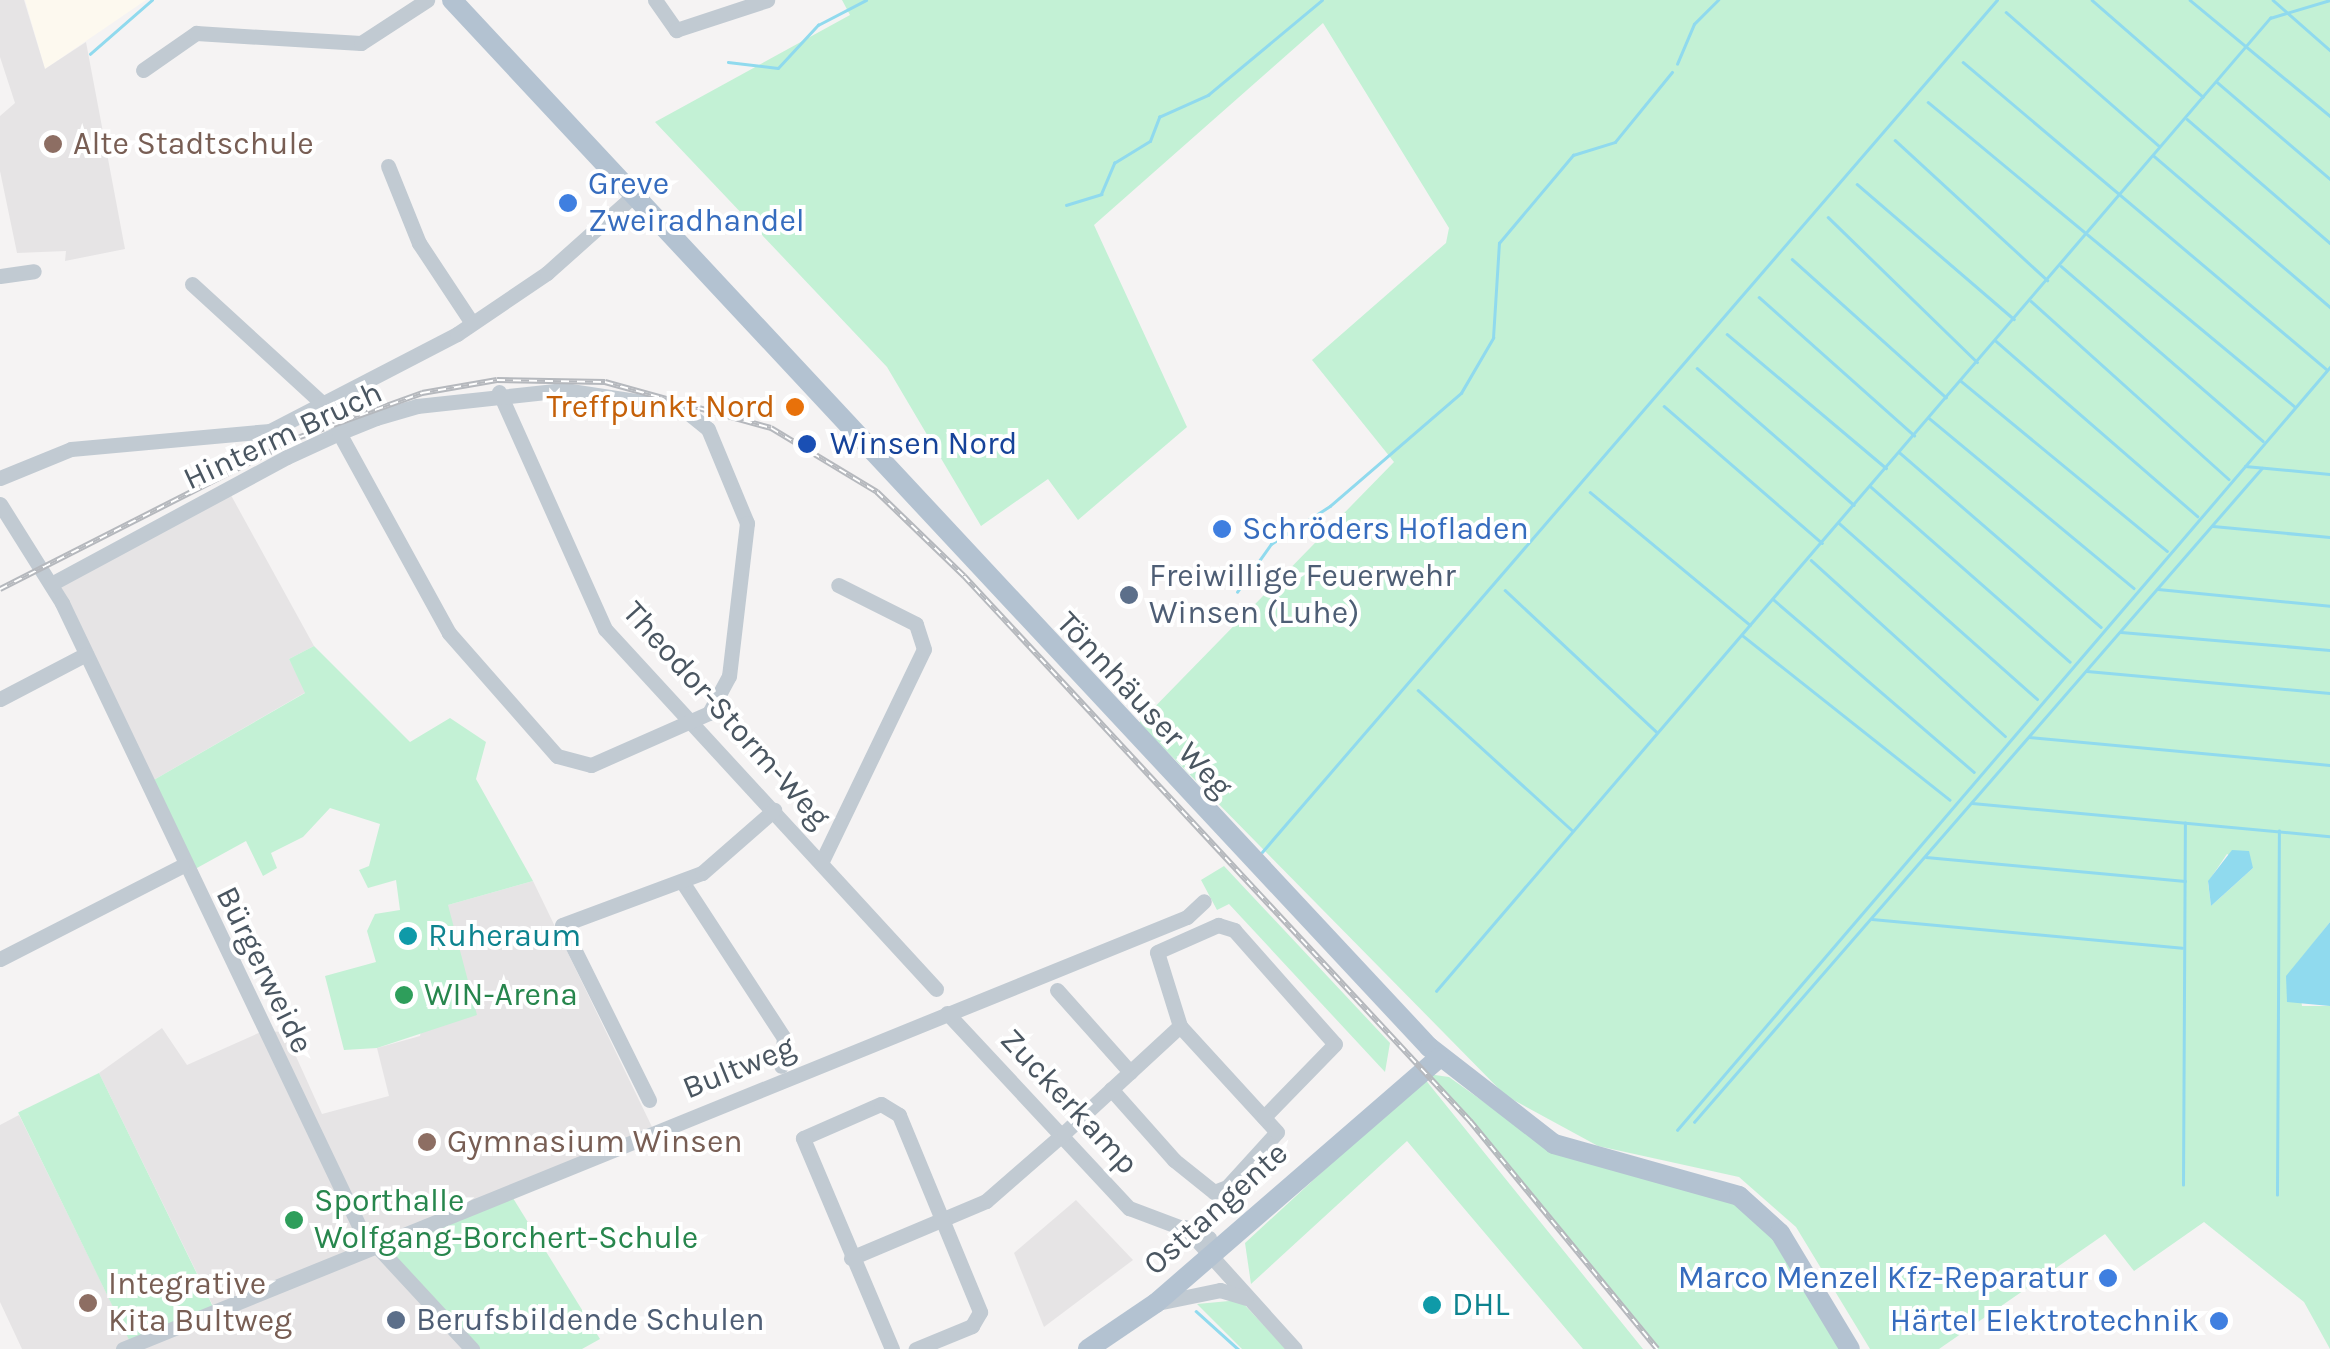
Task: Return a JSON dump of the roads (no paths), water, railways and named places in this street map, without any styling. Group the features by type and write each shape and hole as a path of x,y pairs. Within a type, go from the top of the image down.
{"main road":[{"name":"Tönnhäuser Weg","path":"461,3 632,197 1434,1053 1554,1144 1739,1196 1780,1233 1850,1349"},
{"name":"Osttangente","path":"1088,1349 1156,1303 1434,1053"}],"street":[{"path":"142,70 196,33 360,43 427,0"},
{"path":"654,0 676,30 767,0"},
{"path":"388,166 419,242 472,323"},
{"path":"0,478 71,449 237,440 326,406 472,323 547,273 632,197"},
{"path":"0,276 34,271"},
{"path":"192,284 326,406"},
{"name":"Hinterm Bruch","path":"52,584 339,433 417,406 499,392 564,390 665,404 708,429 748,539 729,676 695,726"},
{"name":"Theodor-Storm-Weg","path":"499,392 605,629 936,989"},
{"path":"339,433 449,633 557,756 591,764 695,726"},
{"name":"Bürgerweide","path":"0,504 52,584 182,866 370,1245 472,1349"},
{"path":"821,862 924,649 916,624 838,585"},
{"path":"0,698 86,654"},
{"path":"650,1100 562,925 683,883 774,810"},
{"path":"0,960 182,866"},
{"path":"683,883 784,1038 781,1066"},
{"name":"Bultweg","path":"123,1349 370,1245 1187,917 1204,901"},
{"path":"1111,1089 1214,1192 1278,1138 1264,1117 1180,1026 1155,958 1162,948 1228,924 1335,1044 1264,1117"},
{"path":"1057,990 1130,1072"},
{"name":"Zuckerkamp","path":"968,1034 974,1002"},
{"name":"Zuckerkamp","path":"947,1013 1064,1133 1130,1208 1185,1227 1295,1349"},
{"path":"851,1258 986,1201 1180,1026"},
{"path":"892,1349 803,1138 874,1105 896,1109 980,1312 972,1326 916,1349"},
{"path":"1156,1303 1220,1290 1250,1299"}],"water":[{"path":"2232,850 2249,851 2253,868 2211,906 2208,881"},
{"path":"2330,922 2330,1006 2287,1002 2286,976"}],"waterway":[{"path":"90,54 152,0"},
{"path":"728,62 778,68 818,25 866,0"},
{"path":"1066,205 1101,194 1114,163 1150,141 1159,117 1208,95 1322,0"},
{"path":"1677,64 1694,24 1718,0"},
{"path":"1262,852 1997,0"},
{"path":"2092,0 2203,97"},
{"path":"2190,0 2330,116"},
{"path":"2273,0 2330,50"},
{"path":"1436,991 2270,18 2330,0"},
{"path":"2006,12 2159,146"},
{"path":"1963,62 2326,369"},
{"path":"1237,592 1271,544 1330,506 1461,393 1493,338 1499,243 1573,155 1615,142 1672,72"},
{"path":"2217,82 2330,179"},
{"path":"1928,102 2294,406"},
{"path":"2187,119 2330,243"},
{"path":"1895,140 2047,280"},
{"path":"2154,156 2330,307"},
{"path":"1857,184 2014,319"},
{"path":"1828,217 1977,362"},
{"path":"1792,259 1946,397"},
{"path":"2061,266 2263,441"},
{"path":"1759,297 1914,435"},
{"path":"2031,301 2229,479"},
{"path":"1727,334 1886,468"},
{"path":"1996,341 2197,516"},
{"path":"1677,1130 2330,367"},
{"path":"1697,368 1854,505"},
{"path":"1961,381 2167,551"},
{"path":"1664,406 1822,543"},
{"path":"1929,418 2134,588"},
{"path":"1899,452 2101,627"},
{"path":"2245,466 2330,474"},
{"path":"1694,1122 2262,468"},
{"path":"1870,486 2070,662"},
{"path":"1590,492 1750,625"},
{"path":"1839,523 2037,699"},
{"path":"2213,526 2330,537"},
{"path":"1811,560 2005,736"},
{"path":"2158,589 2330,606"},
{"path":"1505,590 1657,732"},
{"path":"1773,599 1974,772"},
{"path":"2121,632 2330,650"},
{"path":"1742,635 1950,800"},
{"path":"2087,671 2330,693"},
{"path":"1418,690 1572,830"},
{"path":"2029,737 2330,765"},
{"path":"1972,803 2330,836"},
{"path":"2183,1185 2185,823"},
{"path":"2277,1195 2279,831"},
{"path":"1926,857 2185,881"},
{"path":"1872,919 2182,948"},
{"path":"1196,1311 1238,1349"}],"railway":[{"path":"0,589 300,437 422,393 497,380 605,382 771,428 877,492 964,576 1470,1121 1657,1349"}],"place":[{"name":"Alte Stadtschule","path":"53,144"},
{"name":"Greve Zweiradhandel","path":"568,203"},
{"name":"Treffpunkt Nord","path":"795,407"},
{"name":"Winsen Nord","path":"807,444"},
{"name":"Schröders Hofladen","path":"1222,529"},
{"name":"Freiwillige Feuerwehr Winsen (Luhe)","path":"1129,595"},
{"name":"Ruheraum","path":"408,936"},
{"name":"WIN-Arena","path":"404,995"},
{"name":"Gymnasium Winsen","path":"427,1142"},
{"name":"Sporthalle Wolfgang-Borchert-Schule","path":"294,1220"},
{"name":"Marco Menzel Kfz-Reparatur","path":"2108,1278"},
{"name":"Integrative Kita Bultweg","path":"88,1303"},
{"name":"DHL","path":"1432,1305"},
{"name":"Berufsbildende Schulen","path":"396,1320"},
{"name":"Härtel Elektrotechnik","path":"2219,1321"}]}
